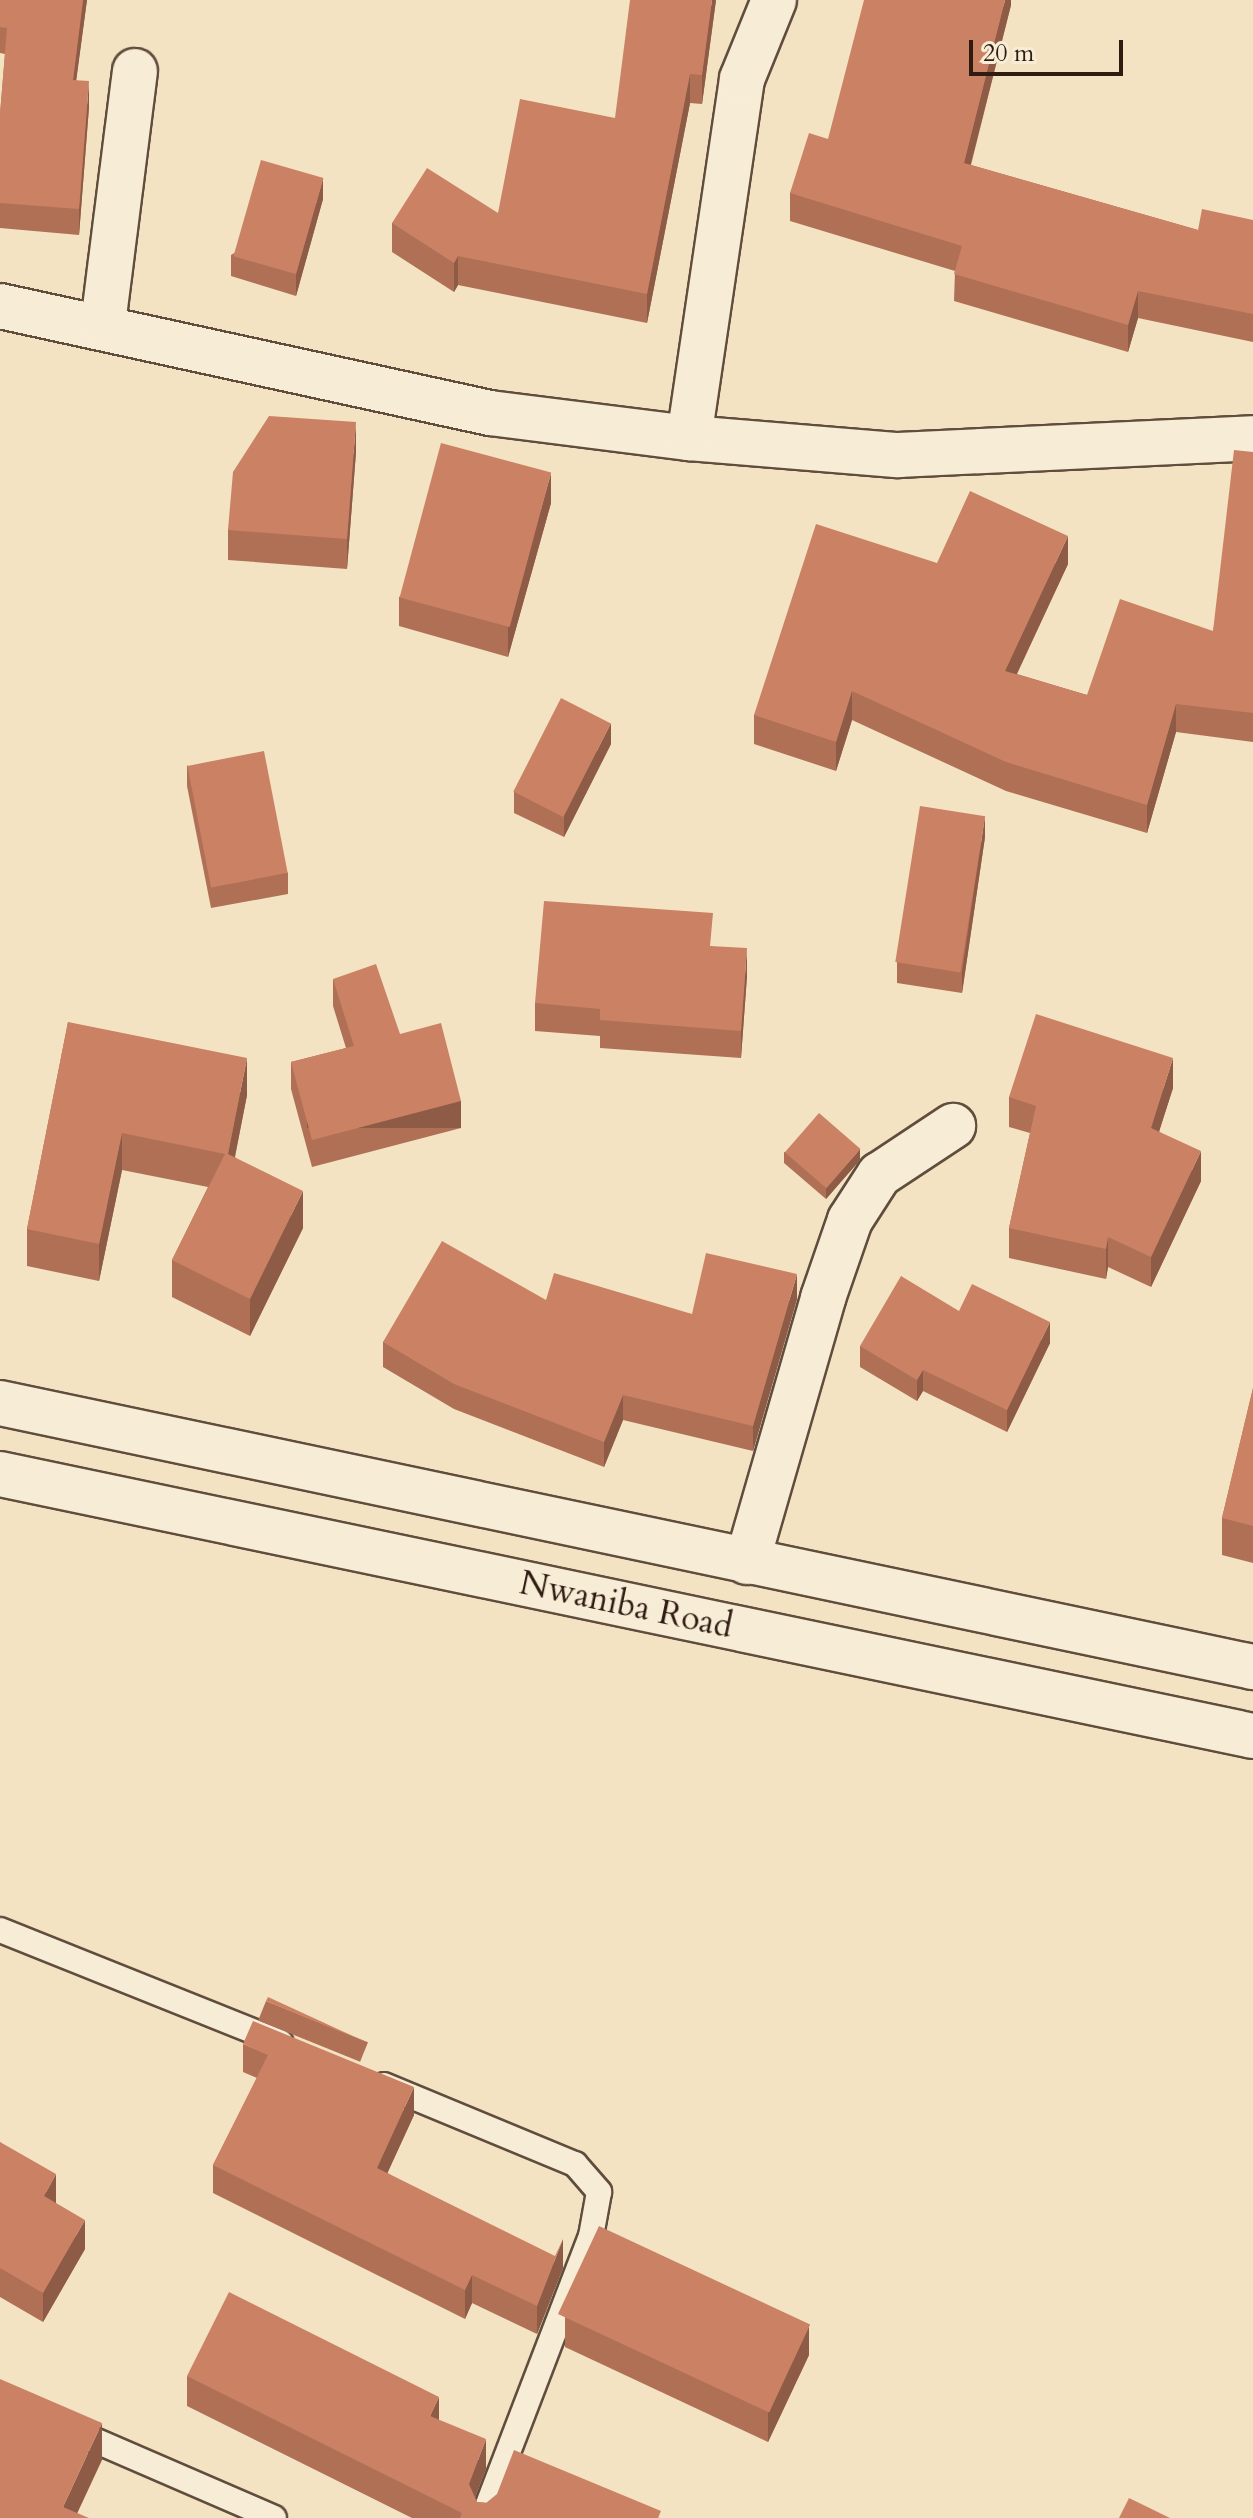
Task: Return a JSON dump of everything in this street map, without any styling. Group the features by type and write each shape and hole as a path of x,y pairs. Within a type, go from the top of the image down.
{"main road":[{"path":"689,438 742,79 774,0"},
{"path":"103,324 135,71"},
{"path":"0,306 103,324 490,413 689,438 898,455 1253,438"},
{"path":"747,1562 850,1220 879,1175 953,1126"},
{"path":"0,1403 1253,1667"},
{"name":"Nwaniba Road","path":"0,1474 1253,1736"}],"lane":[{"path":"0,1930 299,2050"},
{"path":"357,2074 575,2164 599,2192 591,2236 483,2518"},
{"path":"43,2418 274,2518"}],"building":[{"path":"0,0 83,0 73,80 89,81 79,209 0,203 0,114 7,28 0,27"},
{"path":"630,0 712,0 702,75 690,74 647,294 458,256 454,263 392,223 427,168 498,213 520,99 615,118"},
{"path":"864,0 1005,0 964,163 1198,230 1202,209 1253,220 1253,314 1138,291 1128,325 954,274 962,246 790,193 809,133 828,139"},
{"path":"261,160 323,178 296,274 233,256"},
{"path":"269,416 356,422 347,539 228,530 233,472"},
{"path":"441,443 551,473 510,627 400,598"},
{"path":"1234,450 1253,452 1253,713 1176,704 1147,805 1006,762 852,691 836,742 754,715 816,524 937,563 970,491 1068,536 1005,671 1087,695 1120,599 1213,631"},
{"path":"561,698 611,723 563,817 513,792"},
{"path":"264,751 288,873 211,888 187,766"},
{"path":"920,806 985,816 960,972 895,962"},
{"path":"544,901 713,913 710,946 747,948 741,1031 600,1020 600,1009 535,1003"},
{"path":"376,964 400,1034 441,1023 461,1101 312,1140 291,1062 354,1046 333,979"},
{"path":"1036,1014 1173,1058 1151,1128 1201,1151 1151,1257 1108,1237 1106,1249 1009,1228 1036,1106 1009,1097"},
{"path":"68,1022 247,1058 228,1154 303,1191 250,1299 172,1260 225,1154 122,1133 99,1244 27,1229"},
{"path":"819,1113 861,1149 826,1188 785,1152"},
{"path":"442,1241 546,1300 554,1273 692,1314 706,1253 797,1274 753,1426 623,1395 604,1442 454,1384 383,1342"},
{"path":"901,1276 959,1311 972,1284 1050,1322 1007,1410 923,1370 917,1380 860,1346"},
{"path":"1253,1388 1253,1526 1222,1518"},
{"path":"268,1997 368,2043 266,2001"},
{"path":"253,2021 414,2087 377,2168 555,2256 563,2239 537,2306 472,2275 465,2290 213,2165 268,2055 243,2044"},
{"path":"0,2142 56,2174 44,2196 85,2220 43,2293 0,2268"},
{"path":"599,2226 810,2324 769,2412 558,2314"},
{"path":"229,2292 439,2397 430,2416 486,2439 469,2484 477,2502 486,2503 497,2494 514,2450 661,2511 658,2518 460,2518 462,2513 187,2376"},
{"path":"0,2379 102,2423 63,2507 89,2518 0,2518"},
{"path":"1129,2498 1170,2518 1119,2518"}]}
